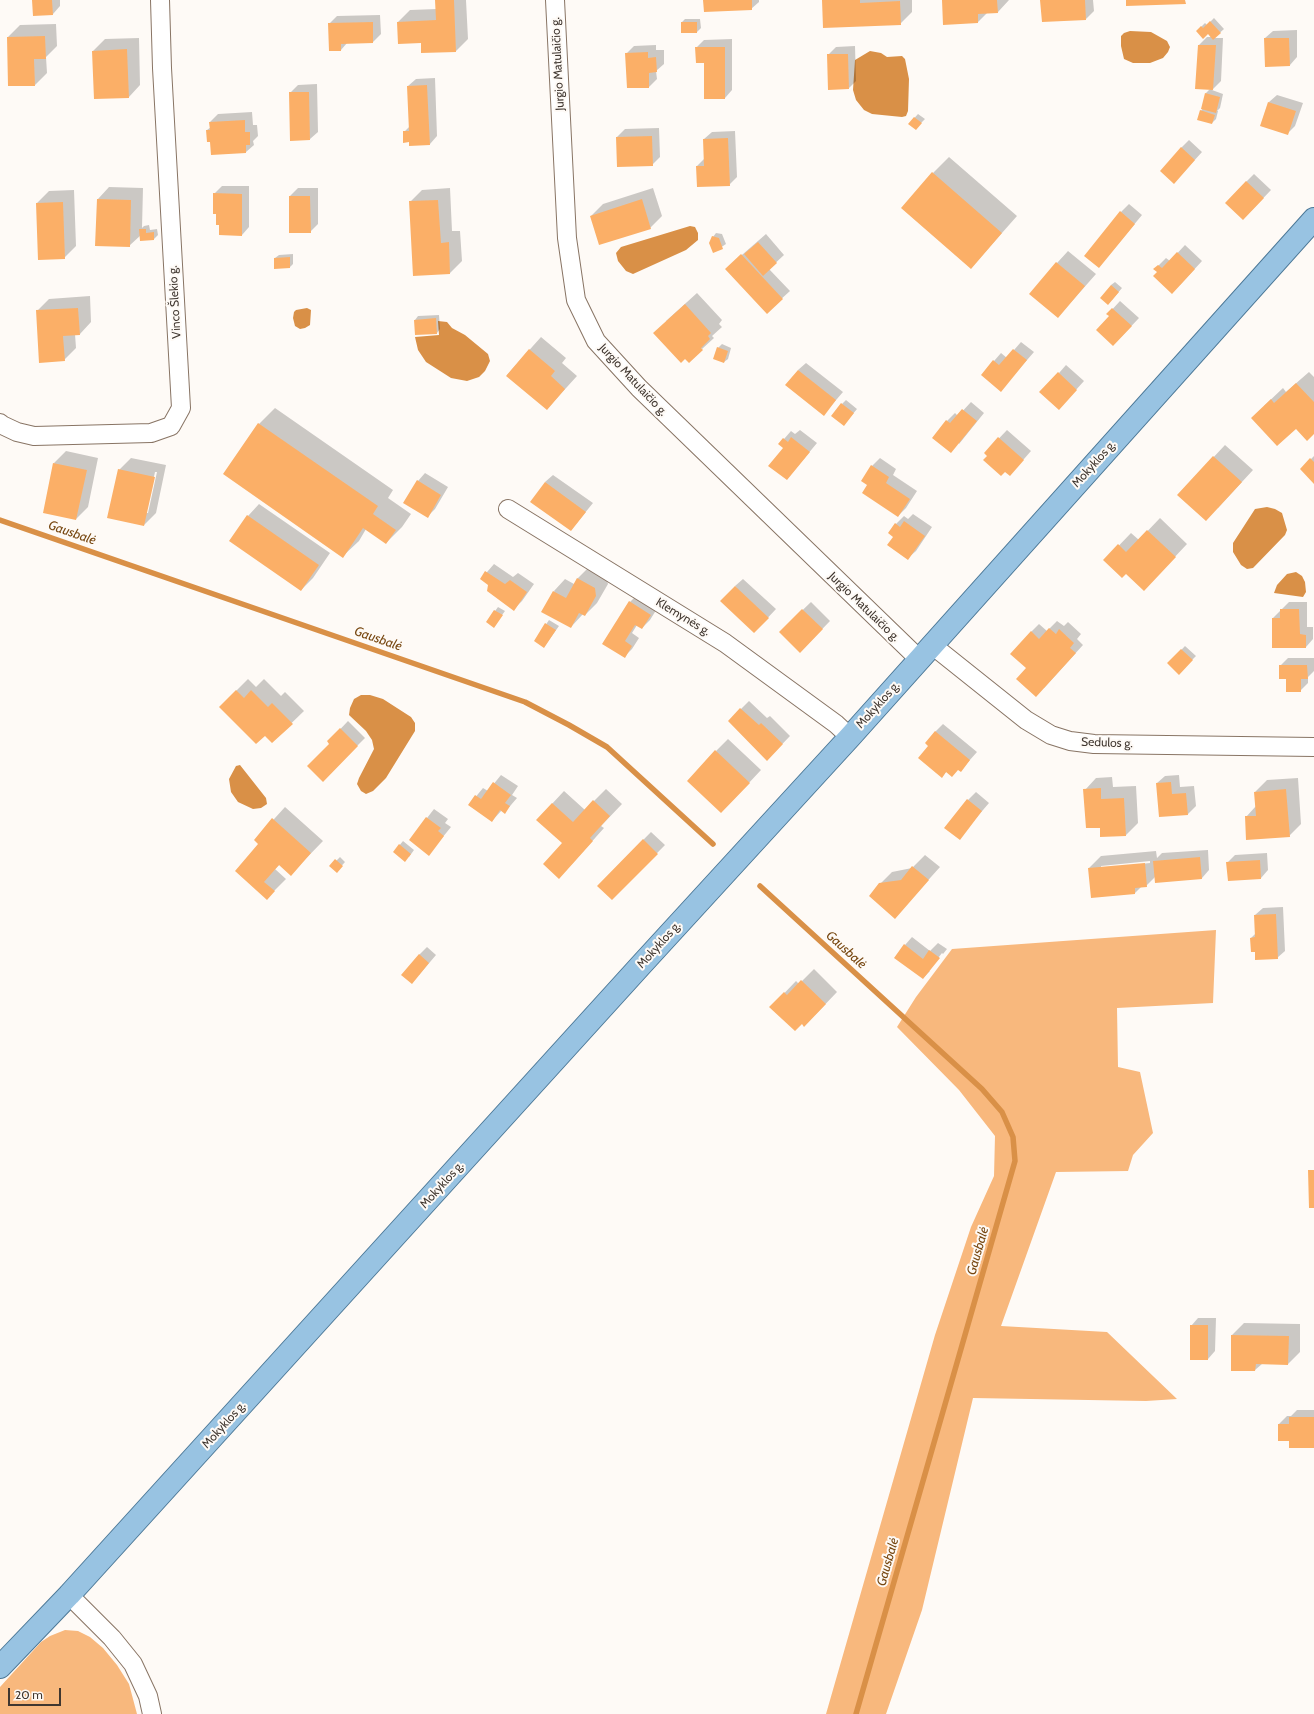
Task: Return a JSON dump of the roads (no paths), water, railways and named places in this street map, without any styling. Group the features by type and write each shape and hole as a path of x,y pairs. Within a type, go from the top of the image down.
{"main road":[{"name":"Mokyklos g.","path":"0,1666 69,1595 640,965 850,737 1314,218"}],"street":[{"name":"Vinco Šlekio g.","path":"0,422 2,425 17,432 34,436 151,433 171,426 182,408 162,68 160,0"},
{"name":"Jurgio Matulaičio g.","path":"555,0 567,238 576,300 596,341 639,388 926,652"},
{"name":"Klemynės g.","path":"508,509 725,643 836,724 850,737"},
{"name":"Sedulos g.","path":"926,652 1026,720 1051,735 1070,741 1094,744 1314,747"},
{"path":"69,1595 112,1638 134,1664 146,1690 152,1714"}],"waterway":[{"name":"Gausbalė","path":"0,520 525,702 607,747 713,844"},
{"name":"Gausbalė","path":"760,886 982,1089 1002,1112 1013,1137 1015,1161 856,1714"}]}
